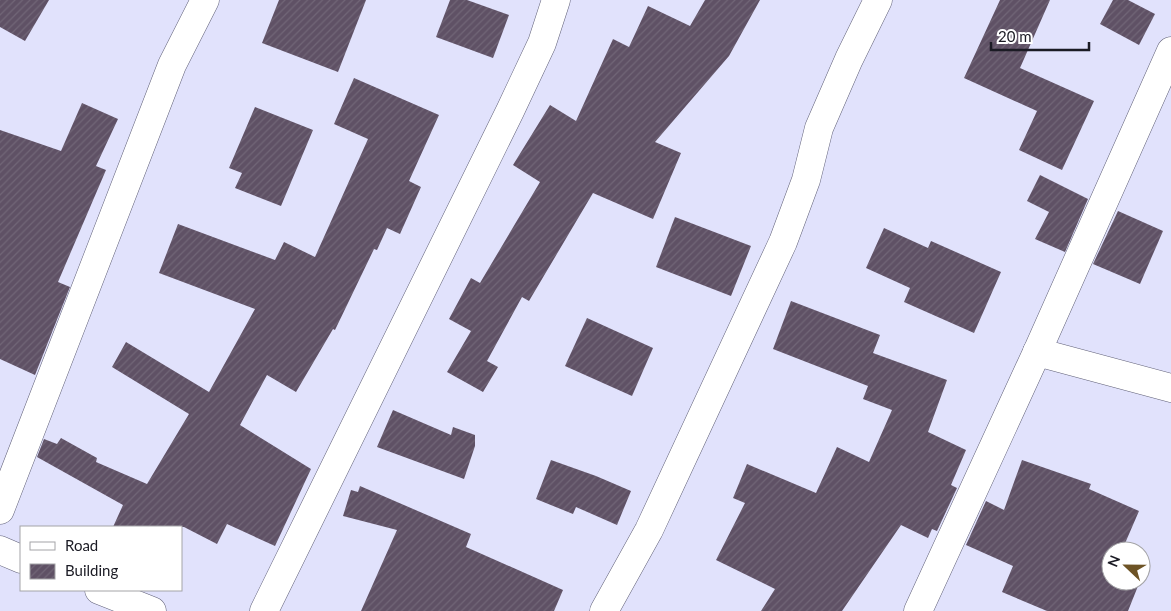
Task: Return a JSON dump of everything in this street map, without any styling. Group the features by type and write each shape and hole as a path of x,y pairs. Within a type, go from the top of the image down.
{"street":[{"path":"0,510 172,64 205,0"},
{"path":"264,611 510,111 542,42 556,0"},
{"path":"604,611 649,530 783,242 806,180 819,128 849,59 878,0"},
{"path":"918,611 1037,352 1171,51"},
{"path":"1037,352 1171,388"},
{"path":"0,550 20,558"},
{"path":"101,591 152,611"}],"building":[{"path":"0,0 49,0 25,41 0,27"},
{"path":"279,0 366,0 338,72 262,43"},
{"path":"450,0 467,0 509,15 493,58 436,37"},
{"path":"705,0 760,0 729,56 655,142 681,153 653,219 593,193 529,301 522,297 487,361 498,367 483,392 447,372 471,331 449,319 471,278 480,283 540,182 513,165 550,105 576,121 613,39 629,47 648,6 690,26"},
{"path":"1000,0 1050,0 1020,68 1094,101 1062,170 1019,150 1037,111 964,78"},
{"path":"1113,0 1128,0 1155,14 1139,45 1100,24"},
{"path":"354,78 439,115 409,181 421,187 400,234 387,228 377,250 374,249 335,330 333,329 296,392 267,375 240,425 311,469 275,546 227,524 217,544 182,526 113,526 123,505 37,457 44,439 57,444 61,438 97,458 96,462 147,484 189,414 112,367 126,342 209,392 255,309 159,273 178,224 275,260 284,242 315,257 368,139 334,124"},
{"path":"82,103 118,119 96,166 106,170 58,282 70,287 35,375 0,359 0,130 61,151"},
{"path":"255,107 313,130 281,206 235,188 242,173 229,168"},
{"path":"1040,175 1088,199 1065,252 1035,239 1049,212 1027,201"},
{"path":"1118,211 1163,231 1140,284 1093,264"},
{"path":"675,217 751,246 731,296 656,267"},
{"path":"884,228 928,248 931,241 1001,272 974,333 904,302 910,288 866,268"},
{"path":"791,301 880,335 873,353 947,380 928,432 966,450 951,485 957,488 937,531 932,529 928,538 901,525 842,611 761,611 775,589 716,560 745,503 733,498 747,464 816,493 837,447 869,462 892,410 863,399 868,386 773,349"},
{"path":"587,318 653,348 632,396 565,366"},
{"path":"393,410 451,435 453,427 475,435 475,446 464,479 377,447"},
{"path":"551,460 631,491 617,525 576,507 573,514 536,499"},
{"path":"1022,460 1091,484 1089,489 1139,511 1126,541 1101,541 1101,591 1136,591 1128,611 1047,611 1002,592 1013,566 966,545 986,501 1004,510"},
{"path":"360,486 471,534 466,547 563,590 554,611 361,611 397,530 343,516 351,490 358,492"}]}
